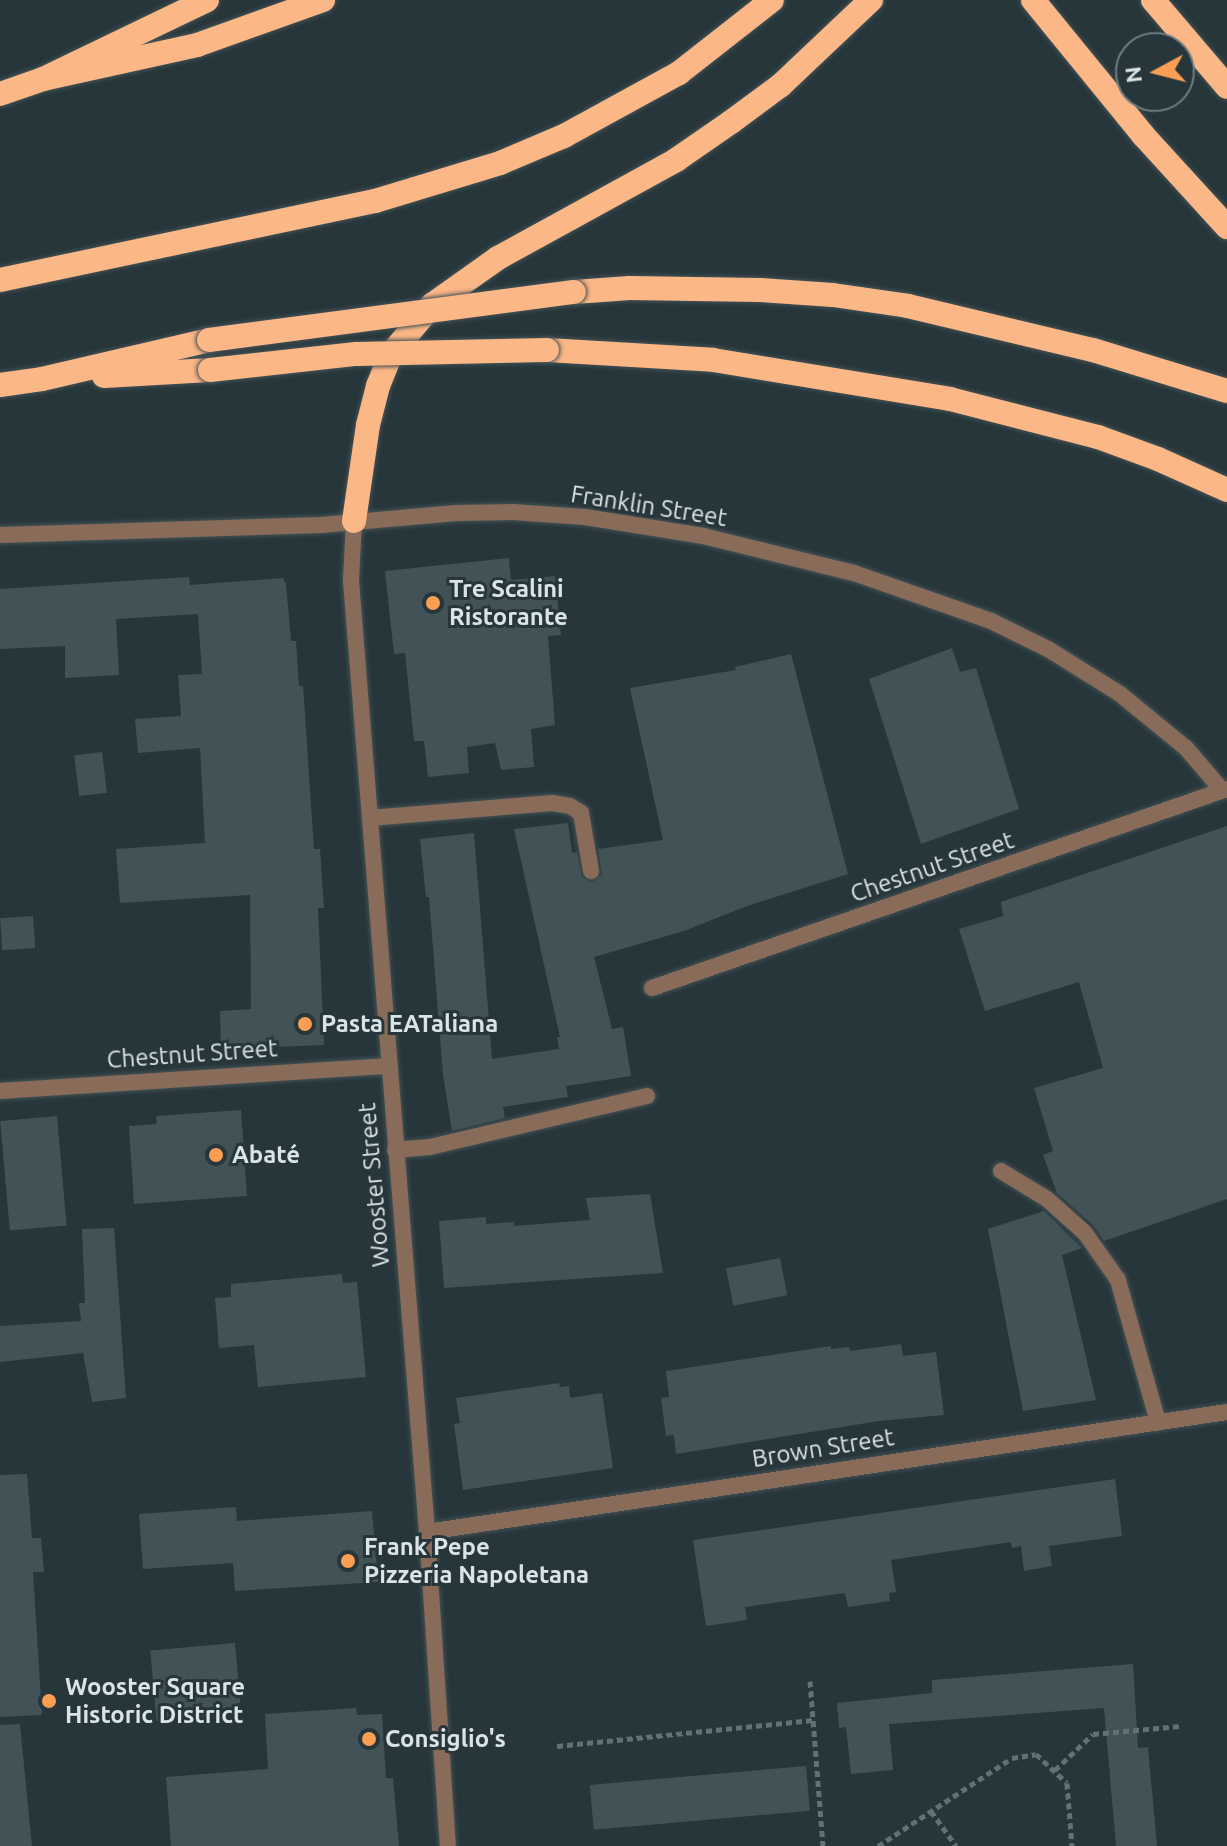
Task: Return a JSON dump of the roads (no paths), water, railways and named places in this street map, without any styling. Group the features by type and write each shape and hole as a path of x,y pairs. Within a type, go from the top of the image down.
{"highway":[{"path":"0,94 43,79 207,0"},
{"path":"43,79 197,45 323,0"},
{"path":"0,280 362,204 435,186 500,163 564,136 679,73 772,0"},
{"path":"354,521 368,425 378,386 391,354 433,304 498,258 664,167 731,122 781,85 871,0"},
{"path":"1033,0 1143,135 1227,227"},
{"path":"1153,0 1227,87"},
{"path":"0,385 42,379 209,340 574,292 630,288 760,290 878,301 1027,332 1227,391"},
{"path":"42,379 210,370 356,354 547,350 713,360 950,399 1098,437 1158,459 1227,490"}],"street":[{"name":"Franklin Street","path":"0,535 354,521 456,513 585,517 781,553 922,594 1002,626 1094,677 1159,723 1224,789"},
{"name":"Wooster Street","path":"354,521 351,581 427,1532 448,1846"},
{"name":"Chestnut Street","path":"652,988 1224,789"},
{"path":"370,818 552,803 570,806 581,813 591,871"},
{"name":"Chestnut Street","path":"0,1091 388,1066"},
{"path":"395,1150 430,1147 647,1096"},
{"path":"1001,1171 1047,1199 1085,1233 1118,1280 1158,1422"},
{"name":"Brown Street","path":"427,1532 1227,1412"}],"place":[{"name":"Tre Scalini Ristorante","path":"433,603"},
{"name":"Pasta EATaliana","path":"305,1024"},
{"name":"Abaté","path":"216,1155"},
{"name":"Frank Pepe Pizzeria Napoletana","path":"348,1561"},
{"name":"Wooster Square Historic District","path":"49,1701"},
{"name":"Consiglio's","path":"369,1739"}]}
